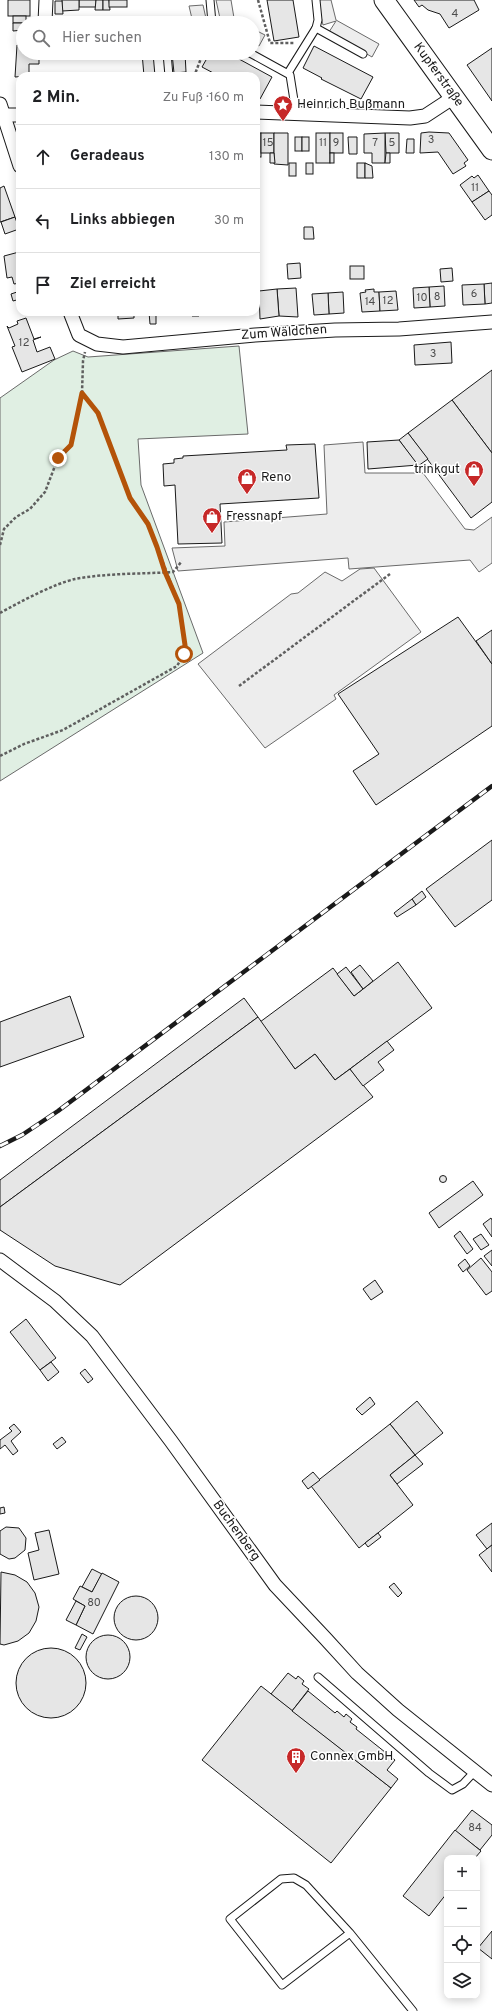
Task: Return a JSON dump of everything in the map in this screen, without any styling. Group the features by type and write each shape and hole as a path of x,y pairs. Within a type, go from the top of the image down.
{"street":[{"path":"46,0 46,16"},
{"name":"Kupferstraße","path":"384,0 492,150"},
{"path":"260,112 410,118 425,116 454,97"},
{"path":"2,110 16,114"},
{"path":"2,110 16,154"},
{"path":"72,316 83,337"},
{"name":"Zum Wäldchen","path":"83,337 96,344 123,347 335,330 399,330 492,322"},
{"name":"Buchenberg","path":"0,1260 55,1301 92,1336 171,1441 275,1585 357,1673 398,1710 492,1785"}],"lane":[{"path":"210,0 211,16"},
{"path":"288,73 316,28 318,20 316,0"},
{"path":"316,28 363,54"},
{"path":"260,58 288,73 291,78 296,113"},
{"path":"168,60 169,72"},
{"path":"318,1677 429,1773 452,1790 463,1784 474,1771"},
{"path":"350,1933 282,1986 230,1920 281,1879 294,1878 306,1885 350,1933 413,2011"}],"path":[{"path":"258,0 270,43 299,43"},
{"path":"196,72 200,60"},
{"path":"0,545 4,529 16,517 30,509 45,492 58,458 71,445 82,393 83,337"},
{"path":"0,756 24,744 62,730 177,666 184,654 184,636 179,604 165,572 157,547 148,524 130,498 98,413 82,393"},
{"path":"0,613 24,600 74,580 102,576 173,572 182,561"},
{"path":"239,686 390,574"}],"green space":[{"path":"239,346 248,434 138,439 141,485 203,653 0,781 0,398 54,360 73,351 88,357"}],"shaded area":[{"path":"216,0 231,0 234,16 219,16"},
{"path":"317,0 331,0 336,20 379,44 372,57 329,32 336,21 323,25"},
{"path":"203,5 205,16 191,16 189,6"},
{"path":"260,32 265,35 260,44"},
{"path":"363,442 365,473 423,473 465,529 474,530 492,517 492,563 479,572 470,560 349,569 348,558 178,571 172,548 225,546 224,522 327,514 324,445"},
{"path":"374,568 421,632 334,695 336,699 265,748 198,664 291,594 298,593 325,572 342,581 360,569"}],"building":[{"path":"8,0 30,0 30,16 8,16"},
{"path":"62,0 79,0 79,10 62,11"},
{"path":"79,0 96,0 96,7 79,7"},
{"path":"96,0 103,0 103,10 95,10"},
{"path":"103,0 109,0 110,10 103,10"},
{"path":"109,0 127,0 127,7 109,7"},
{"path":"267,0 293,0 299,37 274,41"},
{"path":"414,0 474,0 479,10 449,28 440,14 428,10 422,5 419,7"},
{"path":"55,1 62,1 63,14 55,14"},
{"path":"13,16 16,16 16,23 13,23"},
{"path":"13,23 16,23 16,31 13,31"},
{"path":"314,46 373,77 361,99 321,79 322,78 303,68"},
{"path":"492,48 492,101 467,65"},
{"path":"16,60 39,60 39,64 29,64 29,72 16,72 15,77"},
{"path":"143,60 154,60 155,72 144,72"},
{"path":"173,60 185,60 186,72 174,72"},
{"path":"206,60 241,60 272,77 260,99 260,72 211,72 202,67"},
{"path":"260,133 261,133 260,157"},
{"path":"261,133 274,133 274,153 261,153"},
{"path":"274,133 288,133 288,165 274,164"},
{"path":"316,133 330,133 330,163 316,163"},
{"path":"330,133 343,133 343,153 330,153"},
{"path":"385,133 399,133 399,153 386,153"},
{"path":"385,133 385,163 372,163 372,153 364,153 364,134"},
{"path":"421,133 449,133 468,160 464,163 466,166 453,174 438,152 420,153"},
{"path":"295,137 302,137 302,151 295,151"},
{"path":"302,137 309,137 309,151 302,151"},
{"path":"348,137 357,137 357,154 349,154"},
{"path":"407,139 414,139 414,153 406,153"},
{"path":"270,153 274,153 275,163 270,163"},
{"path":"330,153 334,153 334,163 330,163"},
{"path":"386,153 390,153 390,163 385,163"},
{"path":"289,163 296,163 296,176 289,176"},
{"path":"306,163 313,163 313,174 306,174"},
{"path":"357,163 365,163 365,178 357,178"},
{"path":"365,163 372,166 373,178 365,178"},
{"path":"478,175 489,191 472,202 460,185 472,176 474,178"},
{"path":"4,186 15,217 0,222 0,188"},
{"path":"489,191 492,195 492,215 485,220 472,202"},
{"path":"15,217 16,230 5,234 1,222"},
{"path":"304,227 313,227 314,239 304,239"},
{"path":"16,253 16,284 14,284 12,277 7,278 4,256"},
{"path":"300,263 301,278 288,279 287,264"},
{"path":"350,266 364,266 364,279 350,279"},
{"path":"452,268 453,281 441,282 440,269"},
{"path":"492,283 492,303 485,304 484,284"},
{"path":"484,284 485,304 463,305 462,285"},
{"path":"444,286 445,306 430,307 429,287"},
{"path":"429,287 430,307 414,308 413,288"},
{"path":"296,288 298,317 279,316 277,289"},
{"path":"277,289 279,316 260,319 260,291"},
{"path":"374,289 374,292 379,292 380,311 362,312 360,293 366,292 365,290"},
{"path":"396,291 398,310 380,311 379,292"},
{"path":"16,292 16,300 13,301 11,294"},
{"path":"343,292 344,313 329,314 328,293"},
{"path":"328,293 329,314 314,315 312,294"},
{"path":"118,316 134,316 134,318 118,319"},
{"path":"149,316 156,316 156,324 150,324"},
{"path":"26,318 34,339 41,337 33,340 37,352 50,347 55,359 22,372 12,347 15,346 7,326 9,328 18,324 17,321"},
{"path":"451,342 452,363 415,365 414,345"},
{"path":"492,370 492,453 452,400"},
{"path":"452,400 492,453 492,502 471,518 408,433"},
{"path":"408,433 428,459 418,466 399,440"},
{"path":"399,440 418,465 368,469 367,442"},
{"path":"315,444 319,498 220,504 222,543 178,544 175,485 164,486 163,464 174,463 174,459 183,458 183,456 287,450 286,445"},
{"path":"458,617 492,664 492,726 376,805 353,771 379,754 338,694"},
{"path":"492,630 492,664 476,641"},
{"path":"492,840 492,900 455,927 426,889"},
{"path":"422,891 426,897 416,905 412,899"},
{"path":"412,899 416,905 397,917 394,913"},
{"path":"398,962 432,1008 335,1080 315,1054 295,1069 260,1022 333,968 354,996"},
{"path":"360,965 373,981 363,989 351,972"},
{"path":"346,967 363,989 354,996 337,974"},
{"path":"70,996 84,1037 0,1067 0,1022"},
{"path":"244,998 258,1017 0,1207 0,1180"},
{"path":"258,1017 295,1069 315,1054 335,1080 350,1069 373,1097 120,1285 55,1266 0,1230 0,1207"},
{"path":"387,1041 394,1050 378,1062 384,1070 363,1086 350,1069"},
{"path":"443,1176 446,1179 443,1182 440,1179"},
{"path":"473,1181 483,1195 439,1228 429,1213"},
{"path":"491,1218 492,1220 492,1237 483,1224"},
{"path":"460,1231 473,1249 467,1254 454,1236"},
{"path":"481,1234 489,1245 481,1250 473,1239"},
{"path":"492,1250 492,1266 484,1256"},
{"path":"481,1258 492,1272 492,1291 486,1295 467,1270"},
{"path":"465,1259 470,1266 463,1272 458,1265"},
{"path":"375,1280 383,1292 371,1300 363,1289"},
{"path":"26,1319 56,1358 40,1370 10,1332"},
{"path":"51,1362 59,1372 48,1381 40,1370"},
{"path":"85,1369 93,1379 88,1383 80,1373"},
{"path":"370,1397 375,1404 362,1415 356,1409"},
{"path":"417,1401 443,1433 415,1455 390,1424"},
{"path":"14,1424 21,1432 11,1441 18,1451 13,1455 5,1445 0,1449 0,1440 12,1431 9,1428"},
{"path":"390,1424 415,1455 390,1475 413,1505 359,1548 311,1486"},
{"path":"62,1437 66,1442 57,1449 53,1444"},
{"path":"415,1455 423,1464 397,1484 390,1475"},
{"path":"313,1472 320,1480 308,1489 302,1481"},
{"path":"4,1507 5,1513 0,1514 0,1508"},
{"path":"492,1523 492,1545 487,1549 476,1535"},
{"path":"6,1527 19,1528 26,1538 25,1550 15,1558 9,1559 0,1554 0,1531"},
{"path":"49,1530 59,1574 34,1580 28,1553 39,1550 35,1533"},
{"path":"378,1533 381,1537 368,1547 365,1543"},
{"path":"492,1545 492,1572 479,1555"},
{"path":"92,1569 102,1574 92,1592 82,1587"},
{"path":"1,1572 15,1575 27,1582 35,1593 39,1607 36,1621 29,1633 18,1641 4,1645 0,1644"},
{"path":"102,1573 119,1582 93,1634 76,1625 85,1606 73,1599 80,1586 92,1592"},
{"path":"394,1583 402,1593 398,1597 389,1587"},
{"path":"136,1596 148,1600 154,1606 158,1618 154,1630 148,1636 136,1640 124,1636 118,1630 114,1618 118,1606 124,1600"},
{"path":"76,1601 85,1606 76,1625 66,1620"},
{"path":"82,1634 87,1637 80,1650 75,1648"},
{"path":"108,1635 120,1639 126,1645 130,1657 126,1669 120,1675 108,1679 96,1675 90,1669 86,1657 90,1645 96,1639"},
{"path":"44,1648 58,1648 71,1654 80,1663 84,1669 86,1683 84,1697 76,1708 65,1716 58,1718 44,1718 37,1716 26,1708 18,1697 16,1690 16,1676 18,1669 26,1658 37,1650"},
{"path":"288,1673 296,1679 298,1676 304,1681 302,1684 309,1689 292,1711 271,1694"},
{"name":"Connex GmbH","path":"261,1686 391,1788 331,1863 202,1760"},
{"path":"308,1691 335,1713 337,1711 344,1717 346,1714 352,1719 350,1722 357,1727 356,1729 395,1760 387,1770 398,1779 391,1788 292,1711"},
{"path":"472,1810 492,1825 492,1835 480,1850 455,1831"},
{"path":"455,1830 481,1851 478,1855 444,1855 444,1897 429,1916 403,1896"},
{"path":"492,1931 492,1959 480,1950 480,1946"}],"railway":[{"path":"0,1146 22,1135 58,1111 492,786"}],"place":[{"name":"Heinrich Bußmann","path":"283,122"},
{"name":"trinkgut","path":"474,487"},
{"name":"Reno","path":"247,495"},
{"name":"Fressnapf","path":"212,534"},
{"name":"Connex GmbH","path":"296,1774"}],"route":[{"path":"58,458 71,445 82,393 98,413 121,469 130,498 148,524 157,547 165,572 179,604 185,645 184,654"}]}
